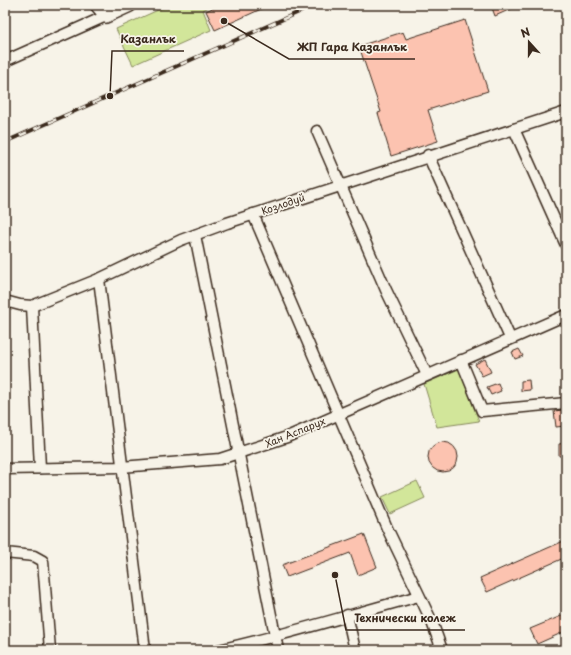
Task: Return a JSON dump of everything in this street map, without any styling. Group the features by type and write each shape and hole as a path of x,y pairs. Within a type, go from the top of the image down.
{"street":[{"path":"97,5 106,16"},
{"path":"5,61 130,5"},
{"name":"Козлодуй","path":"32,306 99,279 195,235 339,185 566,112"},
{"path":"514,129 566,245"},
{"path":"317,131 339,185 386,290 427,375"},
{"path":"428,156 510,338"},
{"path":"253,214 387,528 432,622 442,650"},
{"path":"195,235 278,650"},
{"path":"99,279 121,467 145,650"},
{"path":"5,301 32,306 40,468"},
{"name":"Хан Аспарух","path":"5,469 121,467 220,459 287,437 510,338 566,315"},
{"path":"461,360 482,411 566,403"},
{"path":"5,553 34,556 43,561 50,650"},
{"path":"218,650 275,637 347,615 419,596"},
{"path":"347,615 355,650"}],"green space":[{"path":"169,5 213,5 203,10 211,30 133,65 116,29"},
{"path":"459,369 479,421 437,427 424,384"},
{"path":"417,481 425,498 390,514 382,497"}],"building":[{"path":"219,5 270,5 215,30 206,11"},
{"path":"491,5 520,5 495,16"},
{"path":"465,20 488,91 428,110 438,141 391,156 378,113 381,112 359,46 403,32 406,39"},
{"path":"519,349 523,356 515,359 512,352"},
{"path":"485,359 491,372 482,376 475,364"},
{"path":"529,380 530,390 521,391 521,381"},
{"path":"498,383 501,391 491,395 487,387"},
{"path":"563,410 565,426 556,427 554,411"},
{"path":"443,442 454,446 458,457 454,468 443,472 432,468 428,457 432,446"},
{"path":"566,443 566,456 559,456 559,444"},
{"path":"364,534 377,567 358,575 350,553 287,577 282,565"},
{"path":"566,540 566,557 487,592 480,578"},
{"path":"566,614 566,631 537,644 530,629"}],"railway":[{"path":"5,142 315,5"}],"place":[{"name":"ЖП Гара Казанлък","path":"224,21"},
{"name":"Казанлък","path":"110,96"},
{"name":"Технически колеж","path":"335,575"}]}
